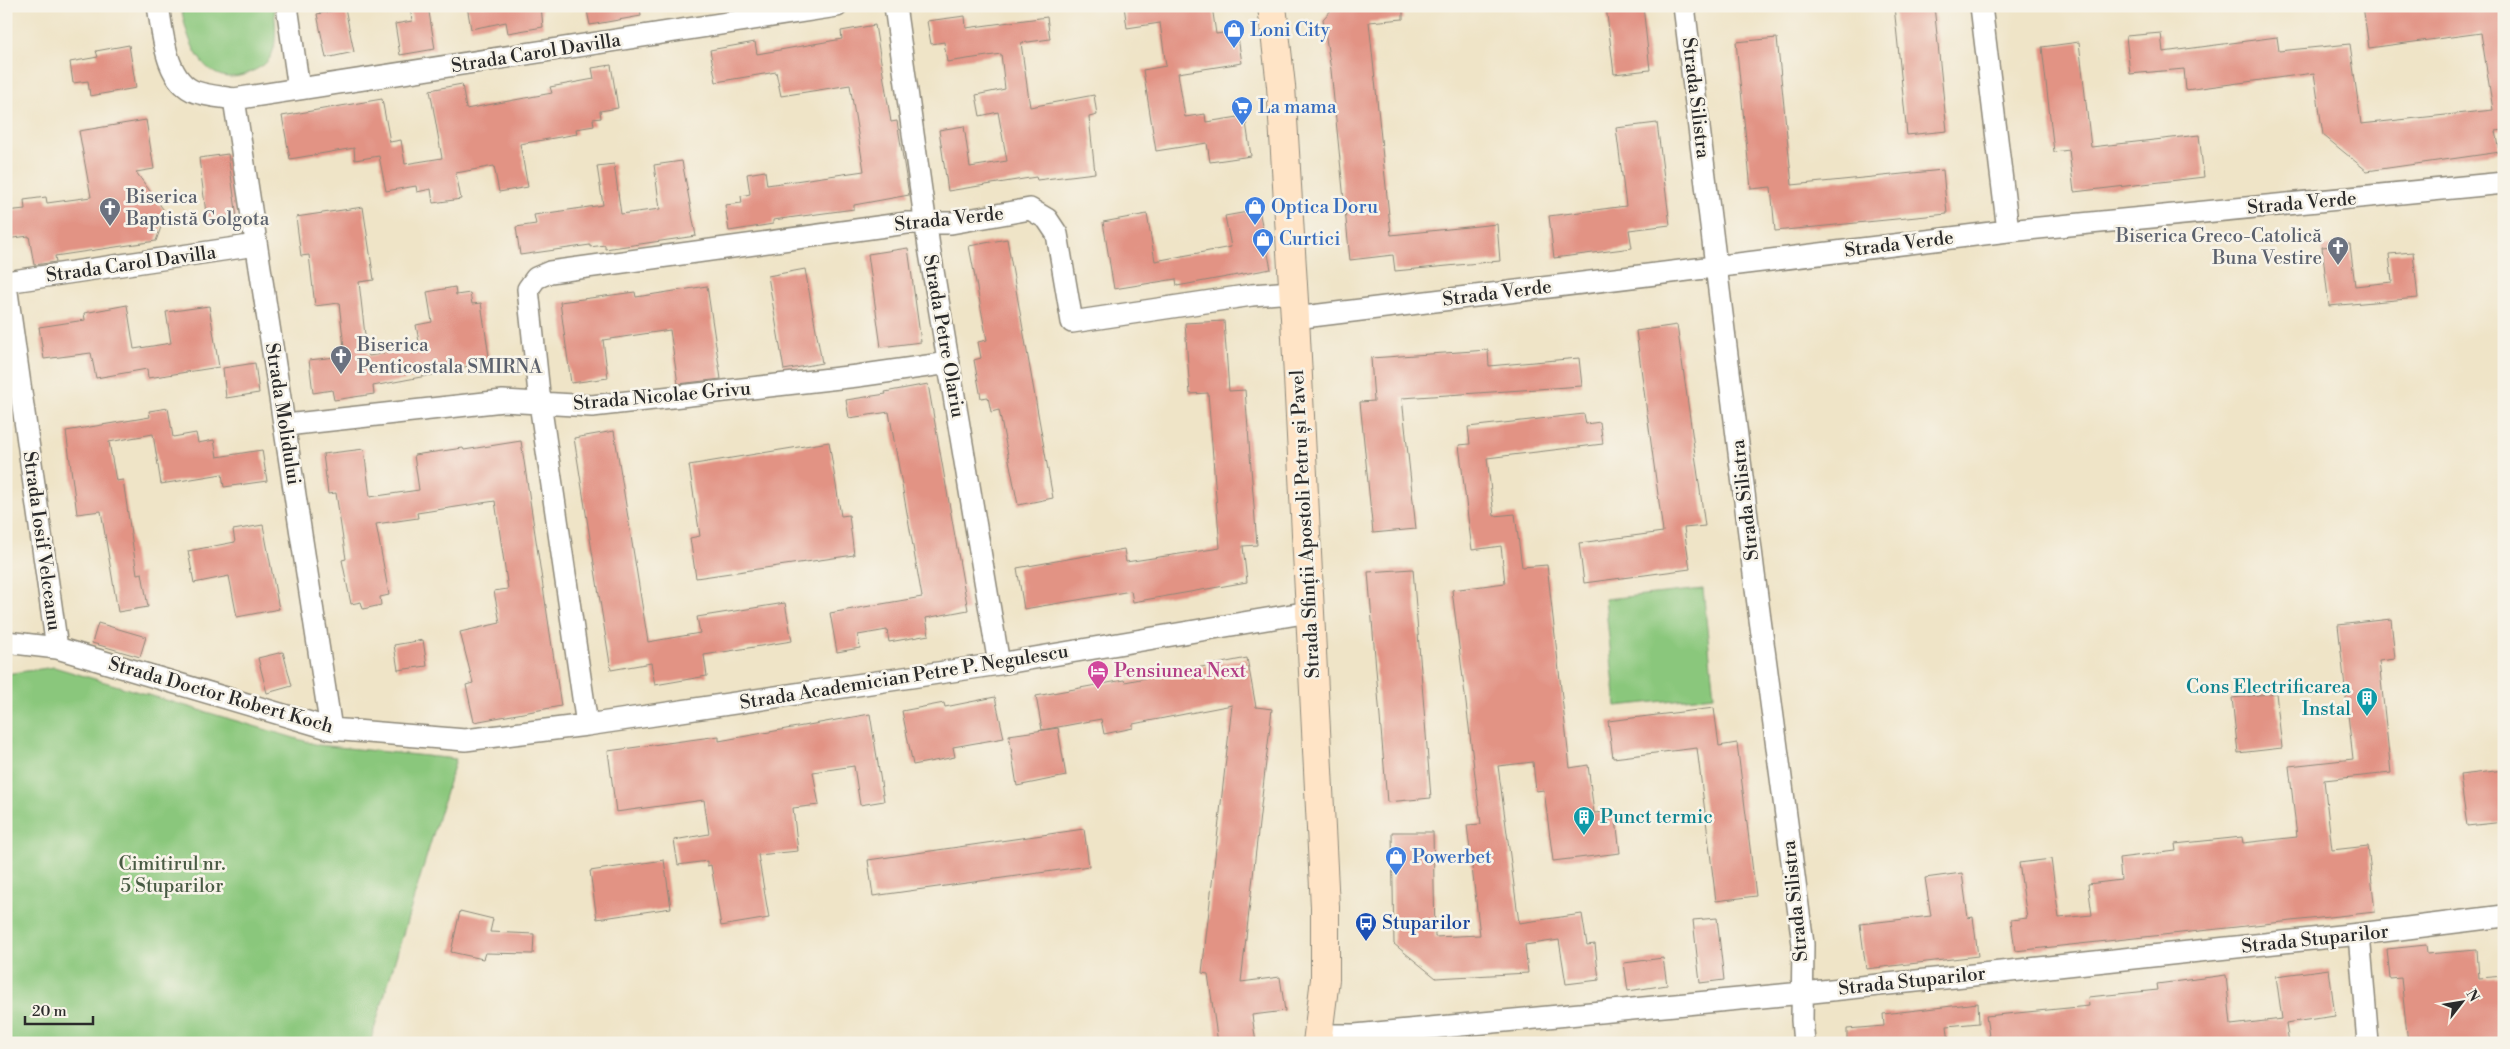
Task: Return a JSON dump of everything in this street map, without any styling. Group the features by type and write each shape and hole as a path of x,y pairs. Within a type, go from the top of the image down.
{"main road":[{"name":"Strada Sfinții Apostoli Petru și Pavel","path":"1272,6 1281,86 1294,305 1325,907 1325,979 1318,1039"}],"street":[{"name":"Strada Carol Davilla","path":"158,6 169,61 181,81 195,92 234,99 828,7"},
{"path":"287,6 299,89"},
{"name":"Strada Petre Olariu","path":"896,6 926,223 999,664"},
{"name":"Strada Silistra","path":"1684,6 1803,944 1802,1020 1804,1043"},
{"path":"1981,6 2008,231"},
{"name":"Strada Molidului","path":"234,99 286,426 331,729"},
{"name":"Strada Verde","path":"540,403 528,289 536,278 550,272 907,223 951,223 1030,209 1047,219 1056,234 1072,322 1252,295 1294,305 1716,266 2008,231 2504,183"},
{"name":"Strada Carol Davilla","path":"6,284 256,245"},
{"name":"Strada Iosif Velceanu","path":"6,284 57,648"},
{"name":"Strada Nicolae Grivu","path":"286,426 503,401 592,406 857,376 949,363"},
{"path":"540,403 587,724"},
{"name":"Strada Academician Petre P. Negulescu","path":"587,724 999,664 1309,612"},
{"name":"Strada Doctor Robert Koch","path":"6,642 57,648 331,729 465,740 587,724"},
{"name":"Strada Stuparilor","path":"1318,1039 1803,993 2359,934 2504,916"},
{"path":"2359,934 2368,1043"}],"green space":[{"path":"181,6 274,6 275,38 271,56 263,65 246,74 231,77 218,75 199,58 192,46 183,19"},
{"path":"1703,589 1714,696 1616,706 1605,599"},
{"name":"Cimitirul nr. 5 Stuparilor","path":"54,667 318,745 456,759 370,1043 6,1043 6,674"}],"building":[{"path":"410,6 428,6 435,49 400,55 395,24 412,21"},
{"path":"467,6 541,6 543,27 508,33 506,22 471,29"},
{"path":"586,6 640,6 641,16 590,25"},
{"path":"1124,6 1212,6 1216,34 1237,31 1242,63 1178,73 1185,117 1205,114 1206,122 1245,116 1251,156 1210,162 1207,143 1156,151 1143,70 1166,66 1160,23 1127,28"},
{"path":"1335,6 1403,6 1403,19 1369,22 1391,235 1497,224 1500,261 1395,271 1393,255 1350,260 1331,70 1323,19"},
{"path":"1606,6 1643,6 1650,70 1614,74"},
{"path":"1894,6 1934,6 1947,131 1907,135"},
{"path":"2363,6 2504,6 2504,130 2496,131 2500,152 2367,171 2323,135 2314,73 2186,90 2184,69 2130,74 2126,36 2161,33 2163,52 2277,37 2279,51 2350,44 2361,124 2493,110 2481,33 2369,48"},
{"path":"345,8 354,52 326,58 317,14"},
{"path":"965,16 966,28 1047,17 1050,39 1021,43 1030,107 1094,95 1097,115 1089,117 1095,173 1037,180 1036,177 948,191 939,130 964,126 970,167 1007,161 998,112 980,116 976,95 1005,89 1001,54 947,62 944,42 931,44 927,21"},
{"path":"875,25 891,122 897,121 909,195 854,205 854,209 773,220 773,224 729,231 725,205 742,203 741,196 750,194 747,174 765,171 767,185 864,171 850,85 781,96 776,72 716,82 710,50 755,42 757,54 842,39 841,31"},
{"path":"1777,38 1792,185 1943,170 1947,214 1775,231 1771,187 1751,189 1736,42"},
{"path":"2079,42 2091,147 2199,135 2204,177 2074,192 2069,150 2054,152 2042,47"},
{"path":"129,45 136,88 90,96 88,81 73,83 70,62 98,57 96,51"},
{"path":"611,65 618,108 600,111 601,118 593,119 594,126 576,129 577,134 520,144 528,187 499,192 494,166 456,173 461,199 433,203 431,189 417,192 416,186 386,191 379,156 355,160 354,148 290,159 282,116 382,99 390,142 401,140 405,164 442,158 430,90 462,84 466,109 552,93 550,87 594,79 592,68"},
{"path":"146,120 154,169 136,172 166,213 156,241 55,256 56,262 34,265 29,236 6,239 6,211 25,209 24,200 46,197 47,203 91,197 79,131"},
{"path":"1657,123 1670,225 1629,230 1632,248 1554,258 1549,216 1626,206 1616,128"},
{"path":"228,154 237,217 207,221 199,158"},
{"path":"682,161 696,236 605,249 605,245 590,247 590,245 520,255 516,227 536,224 534,215 603,205 597,166 614,164 621,214 660,209 654,165"},
{"path":"363,207 374,280 359,282 367,353 369,356 420,347 416,325 432,322 427,292 455,287 456,295 470,293 472,304 481,303 490,363 437,371 437,374 373,386 374,394 334,400 332,390 313,393 309,360 345,356 339,303 315,306 309,255 301,256 296,217"},
{"path":"1259,210 1271,269 1177,286 1176,279 1114,289 1103,222 1147,214 1155,261 1231,247 1225,216"},
{"path":"1007,239 1053,498 1018,505 999,410 991,412 988,397 981,398 974,360 981,358 978,342 987,340 969,246"},
{"path":"2350,244 2355,286 2392,282 2389,254 2413,252 2418,298 2329,306 2322,247"},
{"path":"908,248 921,342 881,347 868,254"},
{"path":"805,269 822,363 784,370 768,276"},
{"path":"707,286 721,379 678,384 670,330 603,340 608,378 571,383 560,302 635,292 636,297"},
{"path":"127,305 134,349 171,343 166,312 209,306 219,367 148,378 147,369 96,378 91,353 44,359 39,327 85,320 84,313"},
{"path":"1224,321 1229,391 1245,390 1257,545 1243,546 1247,582 1133,602 1131,591 1024,609 1017,568 1124,549 1126,562 1220,548 1208,393 1190,394 1185,323"},
{"path":"1677,325 1705,526 1684,528 1690,569 1584,583 1579,543 1663,532 1636,331"},
{"path":"1488,350 1489,366 1579,358 1582,386 1402,398 1416,529 1373,533 1360,402 1374,401 1371,358"},
{"path":"255,363 259,393 226,398 223,368"},
{"path":"928,384 968,610 926,618 929,635 889,642 887,630 858,635 860,648 837,652 830,613 922,597 889,412 849,418 846,400 886,394 885,392"},
{"path":"168,408 173,437 196,433 198,443 214,440 217,457 262,450 267,481 224,487 222,474 161,484 153,434 109,442 116,481 123,480 137,574 142,573 148,607 118,612 101,511 77,514 66,431 150,417 149,411"},
{"path":"1584,414 1586,424 1600,422 1603,444 1487,458 1494,516 1515,514 1522,567 1547,565 1570,768 1588,765 1594,813 1615,811 1620,853 1553,861 1544,790 1536,791 1533,762 1498,766 1519,923 1582,914 1587,945 1595,944 1599,980 1566,984 1559,940 1525,945 1528,973 1436,978 1394,944 1392,832 1433,832 1435,937 1480,935 1467,825 1481,824 1452,590 1505,583 1501,546 1472,550 1459,445 1470,444 1468,427"},
{"path":"614,431 648,642 700,633 697,617 785,603 792,641 704,655 707,676 655,685 651,663 611,670 574,438"},
{"path":"521,441 561,706 474,722 466,685 473,683 460,632 500,623 494,591 508,589 495,501 417,513 418,518 376,524 389,595 380,597 381,605 363,609 361,602 351,604 342,560 346,559 336,493 328,494 323,454 364,449 370,497 419,490 414,455 463,448 464,450"},
{"path":"829,442 841,516 849,515 854,555 696,578 690,538 700,536 689,465"},
{"path":"263,525 279,609 237,617 229,576 194,583 188,551 235,542 233,530"},
{"path":"1413,569 1431,798 1387,802 1368,572"},
{"path":"2391,619 2395,659 2379,661 2391,773 2324,780 2332,850 2368,846 2375,912 2015,951 2011,920 2027,918 2019,863 2051,859 2059,918 2092,915 2088,884 2121,880 2119,858 2176,851 2175,844 2242,837 2243,843 2297,837 2289,766 2353,759 2338,625"},
{"path":"98,623 146,637 140,657 92,643"},
{"path":"423,640 427,666 398,670 394,645"},
{"path":"283,652 292,686 267,693 258,658"},
{"path":"1247,658 1256,707 1272,709 1241,982 1280,977 1285,1011 1252,1015 1256,1043 1218,1043 1208,974 1202,973 1232,705 1133,724 1133,728 1104,734 1101,719 1042,730 1036,696 1124,680 1125,682"},
{"path":"2276,693 2282,748 2238,753 2232,698"},
{"path":"995,697 1004,738 953,747 955,757 913,765 902,711 944,703 945,707"},
{"path":"1714,708 1719,746 1737,743 1756,896 1716,901 1697,748 1613,758 1608,721"},
{"path":"870,714 884,801 860,805 854,766 813,772 819,805 793,808 798,851 758,855 769,918 721,926 711,865 707,866 707,861 678,865 674,840 709,834 704,800 616,812 608,751 719,736 719,741"},
{"path":"1058,728 1066,776 1017,786 1009,735"},
{"path":"2504,770 2504,822 2467,826 2460,775"},
{"path":"1084,829 1089,866 873,896 868,860"},
{"path":"664,860 671,908 597,919 590,871"},
{"path":"1962,873 1968,918 1973,917 1978,956 1866,969 1860,924 1931,916 1925,878"},
{"path":"460,911 493,919 490,932 534,934 533,954 485,953 483,959 451,952"},
{"path":"1717,918 1724,980 1700,983 1693,920"},
{"path":"2426,945 2427,954 2477,950 2479,978 2504,976 2504,1043 2408,1043 2401,978 2390,979 2387,949"},
{"path":"1663,958 1667,985 1628,991 1624,963"},
{"path":"2329,969 2335,1016 2286,1023 2289,1043 1990,1043 1986,1016 2089,1006 2088,997 2158,990 2157,984 2226,975 2231,1025 2282,1019 2276,976"},
{"path":"1978,1003 1979,1023 1947,1026 1949,1043 1847,1043 1847,1029 1884,1026 1883,1014"}],"place":[{"name":"Loni City","path":"1234,49"},
{"name":"La mama","path":"1242,126"},
{"name":"Optica Doru","path":"1255,226"},
{"name":"Biserica Baptistă Golgota","path":"110,227"},
{"name":"Curtici","path":"1263,258"},
{"name":"Biserica Greco-Catolică Buna Vestire","path":"2338,266"},
{"name":"Biserica Penticostala SMIRNA","path":"341,375"},
{"name":"Pensiunea Next","path":"1098,690"},
{"name":"Cons Electrificarea Instal","path":"2367,717"},
{"name":"Punct termic","path":"1584,836"},
{"name":"Powerbet","path":"1396,876"},
{"name":"Stuparilor","path":"1366,942"}]}
